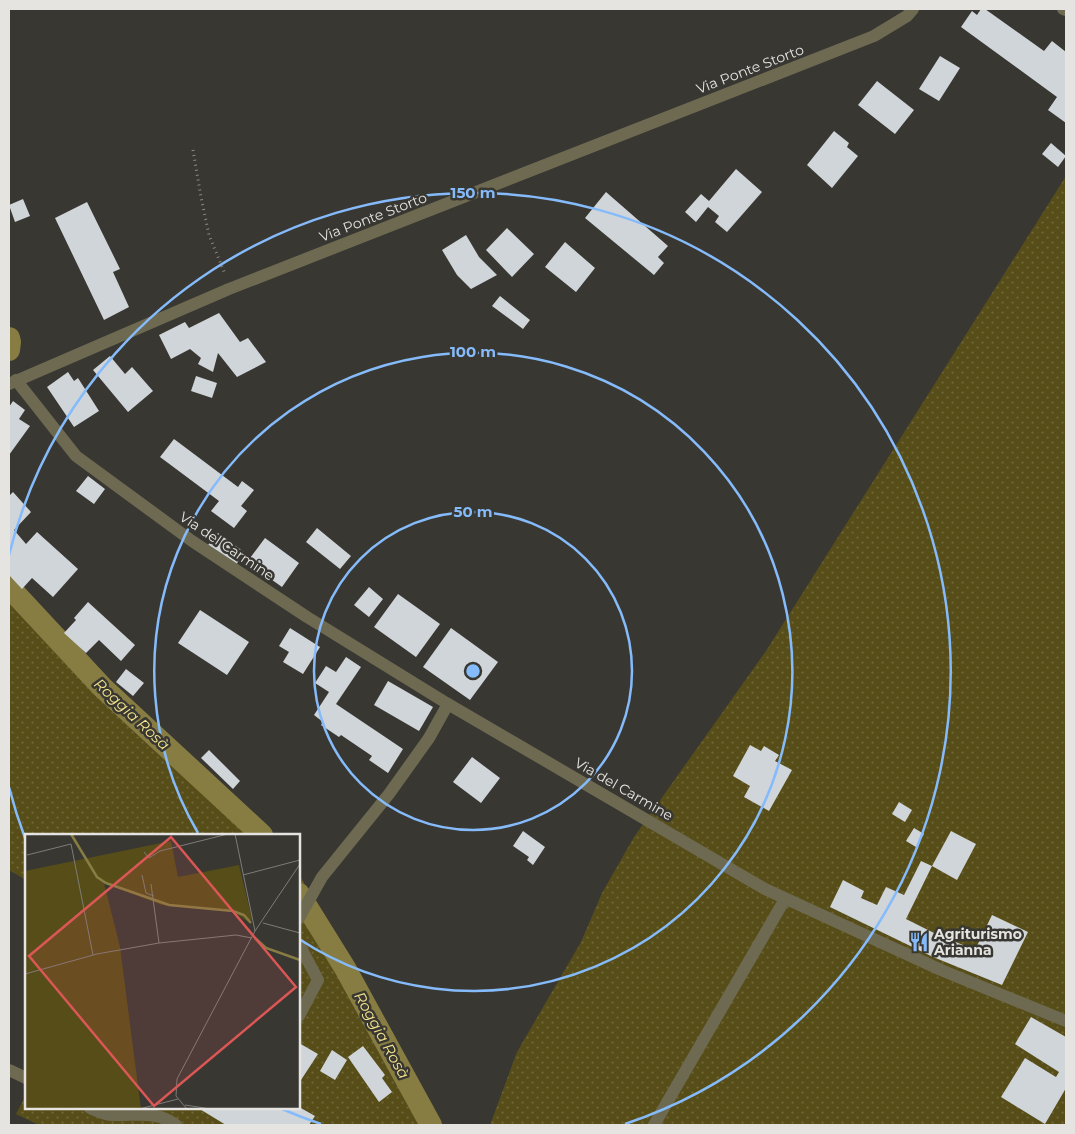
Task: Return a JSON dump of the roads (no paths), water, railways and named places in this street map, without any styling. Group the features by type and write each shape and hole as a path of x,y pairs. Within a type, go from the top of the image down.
{"street":[{"name":"Via Ponte Storto","path":"12,382 229,289 853,45 874,36 907,16 913,9"},
{"path":"1062,9 1066,10"},
{"name":"Via del Carmine","path":"12,382 76,456 192,542 308,618 448,704 765,889 942,970 1066,1021"},
{"path":"300,916 322,877 389,794 428,738 448,704"},
{"path":"654,1125 785,899"},
{"path":"300,946 318,980 300,1014"},
{"path":"9,1070 25,1078"},
{"path":"93,1109 111,1115 145,1113 176,1125"}],"waterway":[{"name":"Roggia Rosà","path":"9,338 9,350"},
{"name":"Roggia Rosà","path":"9,587 102,687 261,834"},
{"name":"Roggia Rosà","path":"300,896 345,968 431,1125"}],"place":[{"name":"Agriturismo Arianna","path":"919,942"}]}
